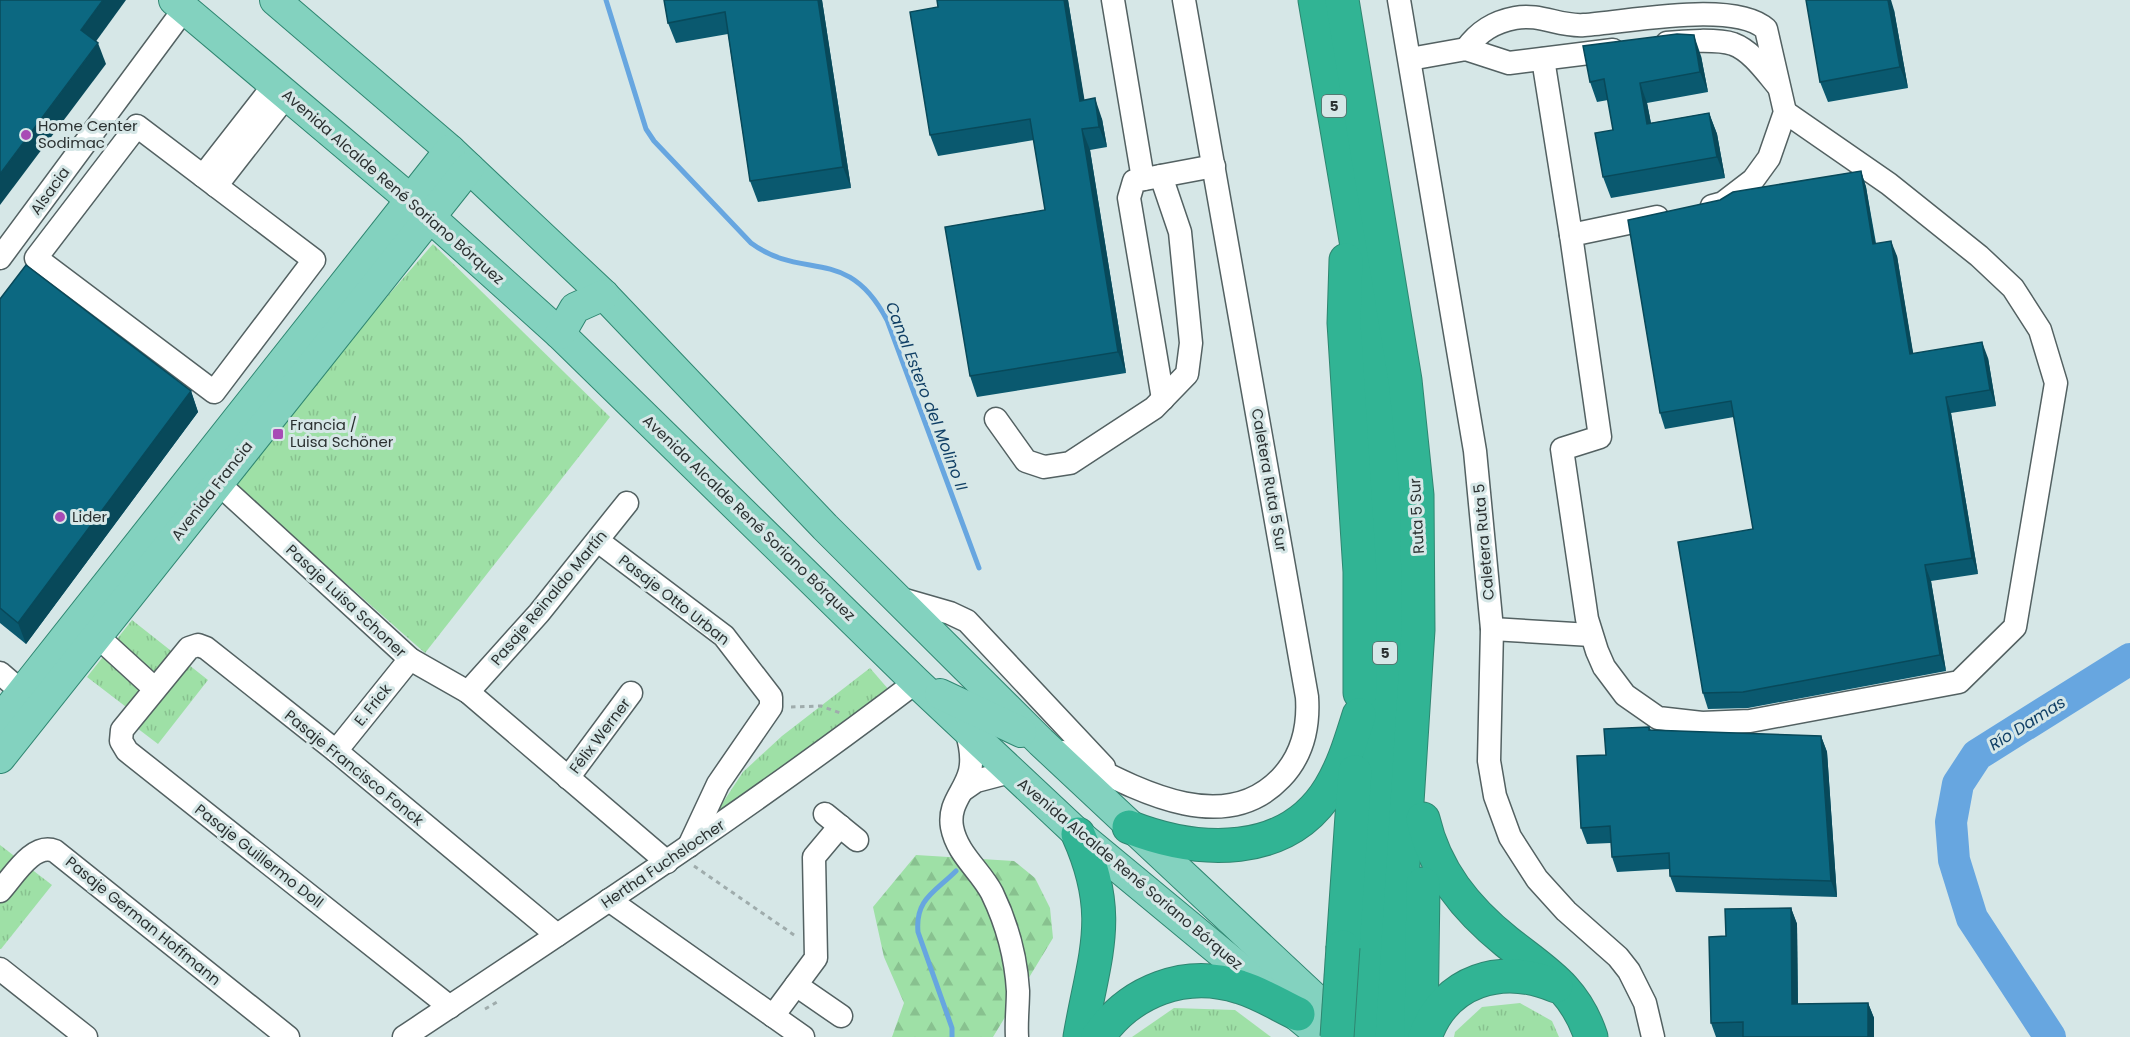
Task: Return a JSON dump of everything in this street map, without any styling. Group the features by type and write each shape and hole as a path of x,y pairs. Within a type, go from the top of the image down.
{"highway":[{"name":"Ruta 5 Sur","path":"1315,0 1353,211 1377,380 1387,535 1381,978 1392,1037"},
{"name":"Ruta 5 Sur","path":"1342,0 1411,426 1419,540 1418,630 1381,978 1362,1037"},
{"path":"1336,1037 1362,663 1360,572 1344,323 1346,267 1353,211"},
{"path":"1418,630 1423,819 1423,1029"},
{"path":"1129,827 1165,839 1218,846 1260,842 1287,830 1307,816 1330,788 1343,764 1359,715"},
{"path":"1423,819 1435,857 1459,894 1492,929 1546,971 1573,996 1591,1037"},
{"path":"1078,834 1097,885 1101,916 1098,957 1080,1037"},
{"path":"1423,1029 1448,998 1462,987 1480,979 1499,975 1524,976 1554,985 1573,996"},
{"path":"1098,1037 1115,1016 1143,995 1167,985 1190,980 1237,986 1298,1014"}],"main road":[{"name":"Avenida Alcalde René Soriano Bórquez","path":"275,0 459,159 604,295 896,598 1041,742 1129,827 1356,1037"},
{"name":"Avenida Alcalde René Soriano Bórquez","path":"179,4 420,209 560,334 916,682 1078,834 1323,1037"},
{"name":"Avenida Francia","path":"12,724 91,628 459,159"},
{"path":"560,334 575,308 604,295"},
{"name":"Avenida Francia","path":"0,758 22,692 91,628"},
{"path":"916,682 1041,742"}],"street":[{"path":"996,419 1026,461 1044,467 1070,463 1154,408 1187,374 1191,343 1180,232 1152,178 1113,0"},
{"name":"Caletera Ruta 5 Sur","path":"1041,742 1115,779 1188,803 1218,808 1234,806 1263,794 1286,773 1300,750 1307,724 1305,686 1184,0"},
{"name":"Caletera Ruta 5","path":"1399,0 1475,451 1492,629 1489,762 1502,816 1522,858 1537,879 1566,911 1618,957 1629,971 1645,1003 1653,1037"},
{"name":"Alsacia","path":"0,258 179,4"},
{"path":"1466,49 1485,28 1514,18 1535,16 1580,26 1701,10 1733,10 1760,22 1767,29 1783,101 1769,158 1753,180 1723,203 1571,235"},
{"path":"1410,58 1466,49 1509,63 1684,41 1733,44 1757,61 1783,101 1979,256 2013,288 2040,330 2056,384 2015,627 1959,682 1775,718 1725,723 1658,717 1624,694 1614,681 1591,635 1562,449 1599,436 1571,235 1543,59"},
{"path":"210,181 281,90"},
{"path":"137,126 210,181 314,260 214,392 36,258 137,126"},
{"path":"1163,399 1129,198 1134,181 1214,166"},
{"path":"266,324 306,352"},
{"name":"Pasaje Luisa Schoner","path":"209,475 410,659 468,692 568,778 678,854"},
{"name":"Pasaje Reinaldo Martín","path":"468,692 598,541 627,503"},
{"name":"Pasaje Otto Urban","path":"598,541 723,636 766,688 771,697 771,707"},
{"name":"Caletera Ruta 5 Sur","path":"896,598 950,613 967,621 1115,779"},
{"path":"91,628 154,688"},
{"path":"1492,629 1591,635"},
{"name":"Pasaje Francisco Fonck","path":"154,688 189,648 202,646 336,751 556,935"},
{"name":"E. Frick","path":"336,751 410,659"},
{"path":"0,673 22,692"},
{"name":"Hertha Fuchslocher","path":"404,1037 678,854 916,682"},
{"name":"Pasaje Guillermo Doll","path":"154,688 122,730 122,741 127,751 450,1006"},
{"name":"Félix Werner","path":"568,778 631,693"},
{"path":"678,854 718,784 771,707"},
{"path":"966,730 971,748 970,771 963,790 954,801 952,811 954,836 959,847 990,890 1005,925 1018,992 1017,1037"},
{"path":"963,790 976,782 1010,772"},
{"path":"773,1016 816,958 814,857 841,827"},
{"name":"Pasaje German Hoffmann","path":"0,891 33,854 43,849 55,851 288,1037"},
{"path":"609,900 803,1037"},
{"path":"0,969 86,1037"},
{"path":"796,985 841,1016"}],"path":[{"path":"771,707 821,706 863,722"},
{"path":"678,854 816,950"}],"green space":[{"path":"433,244 610,417 425,653 231,482 310,385"},
{"path":"132,620 208,680 158,744 137,728 134,713 87,677"},
{"path":"870,668 889,690 714,816 743,772 782,736"},
{"path":"0,845 52,885 1,949 0,949"},
{"path":"916,855 1014,861 1035,878 1050,908 1053,938 993,1037 892,1037 904,1003 884,957 873,907"},
{"path":"1520,1003 1552,1021 1559,1037 1454,1037 1455,1032 1482,1007"},
{"path":"1174,1008 1235,1010 1271,1037 1132,1037"}],"building":[{"name":"Home Center Sodimac","path":"0,0 103,0 81,30 98,43 0,174"},
{"path":"664,0 818,0 843,167 750,181 725,12 668,23"},
{"path":"937,0 1064,0 1080,101 1095,98 1099,127 1082,129 1118,352 970,376 945,227 1045,210 1030,119 930,135 910,12 938,7"},
{"path":"1806,0 1888,0 1900,67 1820,82"},
{"path":"1677,34 1694,35 1700,72 1640,83 1647,124 1709,113 1717,157 1603,177 1595,133 1613,130 1604,79 1590,82 1583,46"},
{"path":"1861,171 1873,244 1891,241 1910,354 1982,342 1990,390 1946,397 1972,558 1925,565 1940,655 1743,692 1703,693 1678,542 1753,529 1731,401 1660,413 1628,220 1720,200 1733,192"},
{"name":"Lider","path":"26,265 191,391 18,623 0,608 0,299"},
{"path":"1649,727 1649,730 1821,736 1831,881 1670,876 1669,853 1612,857 1610,826 1581,828 1577,756 1606,755 1604,729"},
{"path":"1791,908 1792,1004 1868,1003 1868,1037 1743,1037 1743,1022 1711,1023 1709,937 1726,936 1725,909"}],"waterway":[{"name":"Canal Estero del Molino II","path":"606,0 646,129 654,141 751,243 770,254 789,261 840,273 856,281 872,296 887,320 979,568"},
{"name":"Río Damas","path":"2050,1037 1972,918 1954,860 1951,822 1958,784 1977,755 2130,659"},
{"name":"Canal Estero del Molino II","path":"952,1037 952,1028 918,932 918,921 923,904 928,897 956,871"}],"place":[{"name":"Home Center Sodimac","path":"26,135"},
{"name":"Francia / Luisa Schöner","path":"278,434"},
{"name":"Lider","path":"60,517"}]}
